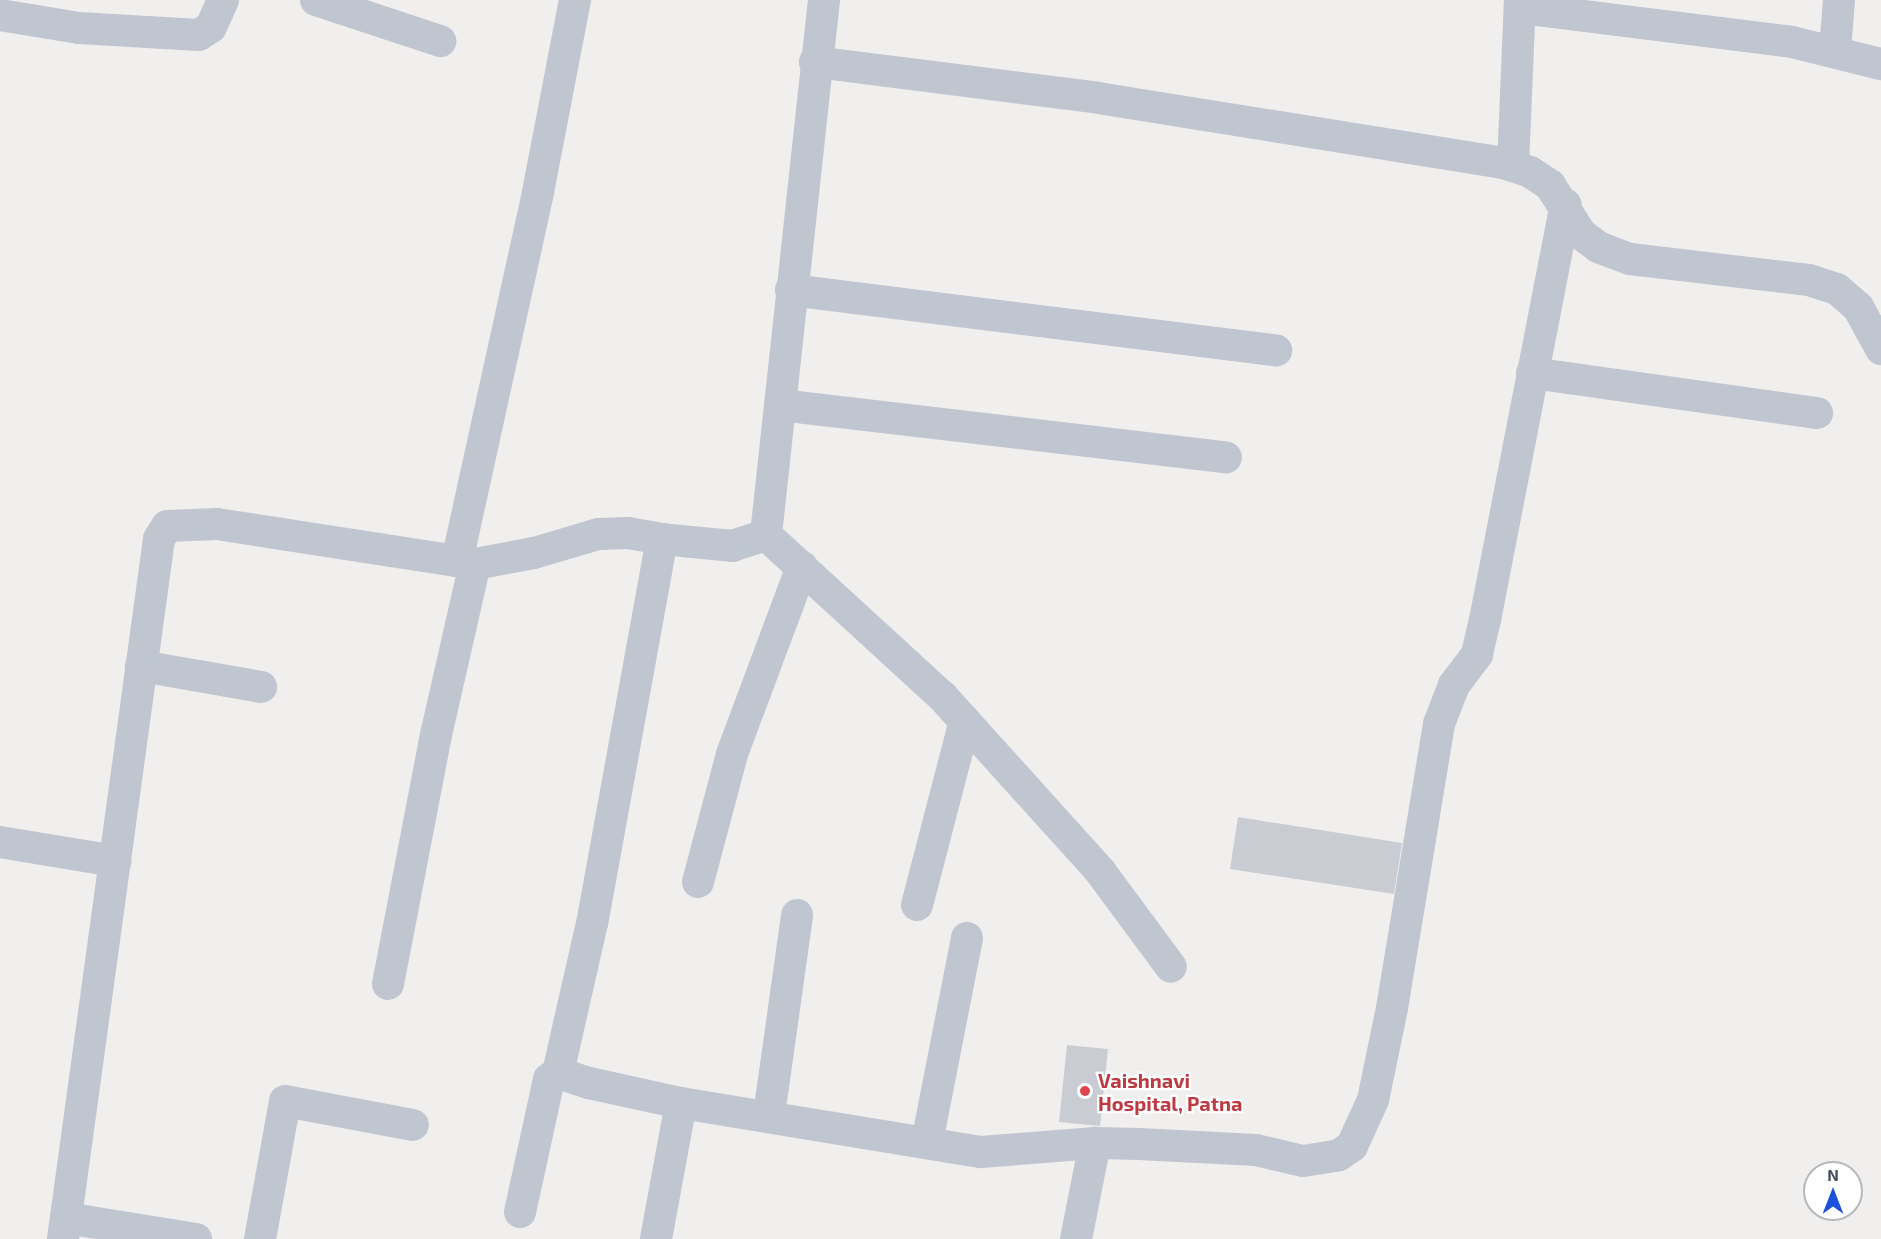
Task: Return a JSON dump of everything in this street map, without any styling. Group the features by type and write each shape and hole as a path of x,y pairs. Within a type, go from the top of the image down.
{"street":[{"path":"0,15 79,28 199,35 211,27 223,0"},
{"path":"316,0 440,41"},
{"path":"388,984 436,735 466,562 575,0"},
{"path":"766,535 814,62 824,0"},
{"path":"1835,50 1839,0"},
{"path":"1513,166 1520,4 1757,36 1835,50 1881,64"},
{"path":"814,62 1098,98 1454,152 1513,166 1550,185 1566,205 1581,234 1598,247 1630,259 1809,280 1837,289 1858,307 1881,349"},
{"path":"558,1073 681,1103 770,1114 981,1152 1095,1143 1256,1150 1303,1161 1339,1155 1352,1146 1373,1100 1392,1008 1439,724 1454,686 1477,654 1566,205"},
{"path":"791,290 1276,350"},
{"path":"1532,373 1817,413"},
{"path":"780,405 1226,458"},
{"path":"196,1239 65,1229 159,539 167,526 217,524 466,562 534,553 598,534 628,533 662,539 734,546 766,535"},
{"path":"766,535 892,647 965,721 1100,871 1171,968"},
{"path":"520,1212 549,1079 558,1073 592,923 662,539"},
{"path":"698,882 732,754 802,567"},
{"path":"141,666 261,687"},
{"path":"917,905 965,721"},
{"path":"0,842 115,861"},
{"path":"770,1114 797,915"},
{"path":"927,1142 967,938"},
{"path":"260,1239 285,1101 413,1125"},
{"path":"656,1239 681,1103"},
{"path":"1076,1239 1095,1143"}],"building":[{"path":"1238,817 1402,843 1394,894 1230,869"},
{"path":"1067,1045 1108,1049 1100,1126 1059,1122"}],"place":[{"name":"Vaishnavi Hospital, Patna","path":"1085,1091"}]}
